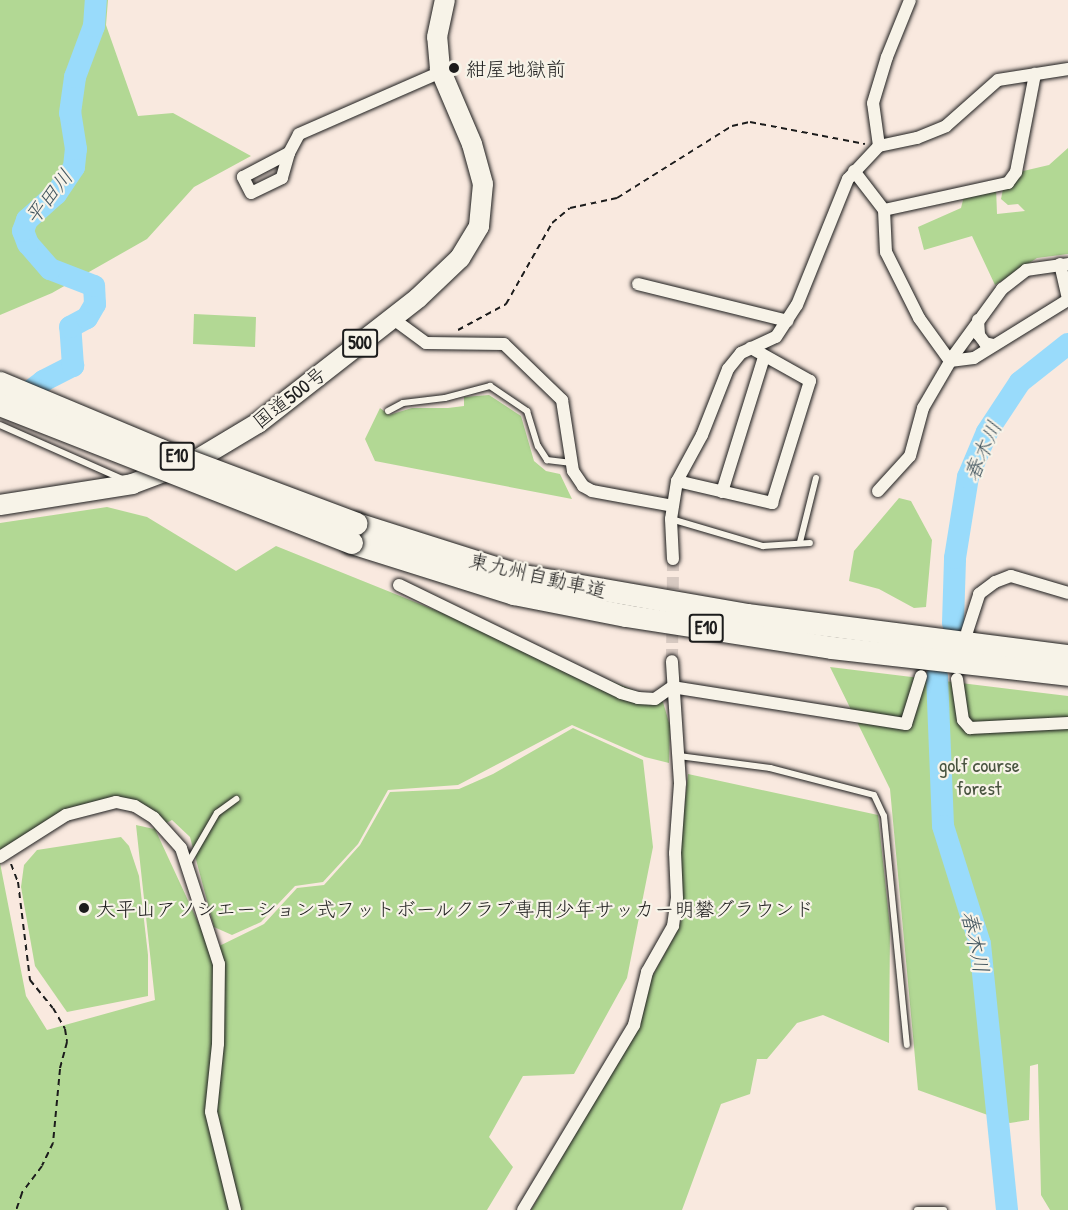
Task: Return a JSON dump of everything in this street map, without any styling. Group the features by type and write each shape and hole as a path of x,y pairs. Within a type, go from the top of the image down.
{"highway":[{"name":"国道500号","path":"0,505 132,484 181,467 234,438 392,318 460,258 474,238 482,212 483,184 477,156 441,72 437,37 445,0"},
{"name":"東九州自動車道","path":"0,383 354,533 529,577 747,615 1068,656"},
{"name":"東九州自動車道","path":"0,405 354,533 514,594 626,616 832,648 1068,675"}],"street":[{"path":"879,146 873,104 887,57 910,0"},
{"path":"673,559 671,519 677,482 702,435 728,369 736,357 771,340 787,321 803,295 819,249 854,171 879,146 933,133 956,118 989,85 1008,77 1068,69"},
{"path":"289,153 294,138 306,130 441,72"},
{"path":"884,210 1008,183 1016,172 1035,74"},
{"path":"854,171 884,210 886,252 919,318 950,362"},
{"path":"878,491 910,456 923,408 950,362 1002,289 1026,270 1064,264 1068,299 974,358 950,362"},
{"path":"638,284 787,321"},
{"path":"392,318 423,341 440,344 492,341 516,353 562,400 574,476 592,491 673,506"},
{"path":"978,320 980,335 985,343 994,345"},
{"path":"677,482 772,503 810,381 751,348"},
{"path":"722,492 764,357"},
{"path":"967,632 979,594 995,582 1011,576 1068,593"},
{"path":"399,585 621,693 655,699 672,687 906,724 921,676"},
{"path":"523,1210 634,1025 647,972 673,926 677,897 677,755 672,661"},
{"path":"957,679 963,720 970,728 1068,723"},
{"path":"3,855 66,815 116,802 135,806 154,818 181,848 188,863 219,964 218,1044 211,1112 235,1210"}],"lane":[{"path":"388,411 402,403 445,398 490,386 527,411 538,446 547,459 572,464"},
{"path":"0,425 132,484"},
{"path":"800,542 816,478"},
{"path":"671,519 763,546 810,543"},
{"path":"677,755 770,768 874,795 884,816 907,1045"},
{"path":"188,863 218,813 236,799"},
{"path":"917,1210 944,1210"}],"path":[{"path":"440,344 442,338 506,304 552,223 570,208 617,198 732,126 750,122 879,146"},
{"path":"3,855 18,882 30,980 59,1018 67,1042 60,1069 53,1143 42,1166 22,1192 16,1210"}],"green space":[{"path":"0,0 108,0 106,25 138,116 173,113 251,156 194,187 147,239 52,293 0,315"},
{"path":"1068,148 1068,254 1037,258 995,285 972,236 924,250 918,227 961,208 965,192 996,187 997,214 1025,211 1018,204 1008,205 1001,199 1003,189 1019,172 1049,165"},
{"path":"194,314 256,317 255,347 193,344"},
{"path":"489,395 521,416 534,461 546,471 560,474 572,499 375,461 365,439 380,408 389,415 412,408 448,408 464,406 464,397"},
{"path":"899,498 911,501 932,540 926,607 914,608 879,589 849,581 854,551"},
{"path":"107,507 147,517 236,571 276,546 663,702 670,726 669,763 645,757 572,725 458,785 388,790 358,844 323,882 295,886 261,922 232,935 214,927 190,837 172,820 155,829 211,950 264,924 297,888 324,885 360,845 390,792 459,789 493,774 573,728 643,760 653,847 627,978 574,1074 523,1076 489,1137 513,1167 487,1210 0,1210 0,863 26,996 47,1030 155,1000 136,825 154,829 147,807 105,800 72,807 0,850 0,523"},
{"name":"golf course forest","path":"830,667 1068,696 1068,1210 1050,1210 1041,1195 1038,1064 1030,1066 1029,1120 1010,1123 918,1090 890,789"},
{"path":"688,774 878,815 890,927 889,1043 823,1015 797,1023 767,1059 757,1059 750,1094 721,1104 682,1210 531,1210 638,1027 650,980 679,928 683,910 680,846"},
{"name":"大平山アソシエーション式フットボールクラブ専用少年サッカー明礬グラウンド","path":"121,837 129,846 139,876 148,955 148,996 67,1012 35,966 21,887 24,865 37,850"}],"waterway":[{"name":"平田川","path":"13,404 43,381 73,366 70,327 87,318 95,304 94,286 50,269 28,244 23,231 27,220 56,194 74,167 76,149 70,113 75,77 94,26 96,0"},
{"name":"春木川","path":"953,623 955,558 968,477 987,432 1020,382 1068,344"},
{"name":"春木川","path":"937,676 943,826 980,944 1007,1210"}],"tunnel":[{"path":"672,661 673,559"}],"place":[{"name":"紺屋地獄前","path":"454,68"},
{"name":"大平山アソシエーション式フットボールクラブ専用少年サッカー明礬グラウンド","path":"84,908"}]}
